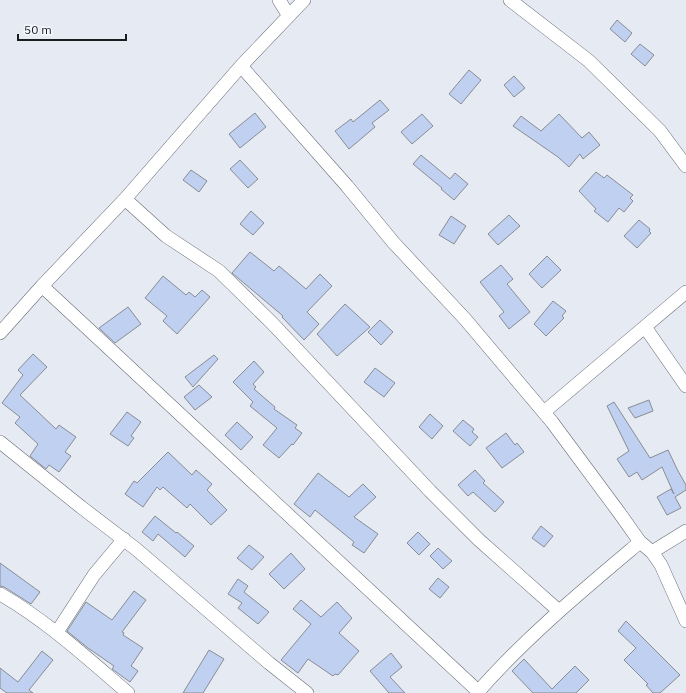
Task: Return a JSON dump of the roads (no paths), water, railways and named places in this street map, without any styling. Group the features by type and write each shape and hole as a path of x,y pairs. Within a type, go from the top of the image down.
{"street":[{"path":"279,0 289,16"},
{"path":"0,333 124,199 241,66 304,0"},
{"path":"510,0 589,61 660,131 686,166"},
{"path":"241,66 342,180 393,242 465,319 544,412 640,542 652,552 661,565 686,621"},
{"path":"124,199 166,236 219,271 272,323 430,491 480,540 559,611"},
{"path":"42,286 479,693 505,662 559,611 640,542"},
{"path":"544,412 686,292"},
{"path":"644,327 686,386"},
{"path":"0,442 81,507 124,539 269,663 307,693"},
{"path":"652,552 686,531"},
{"path":"57,632 94,575 124,539"},
{"path":"0,594 57,632 128,693"}]}
